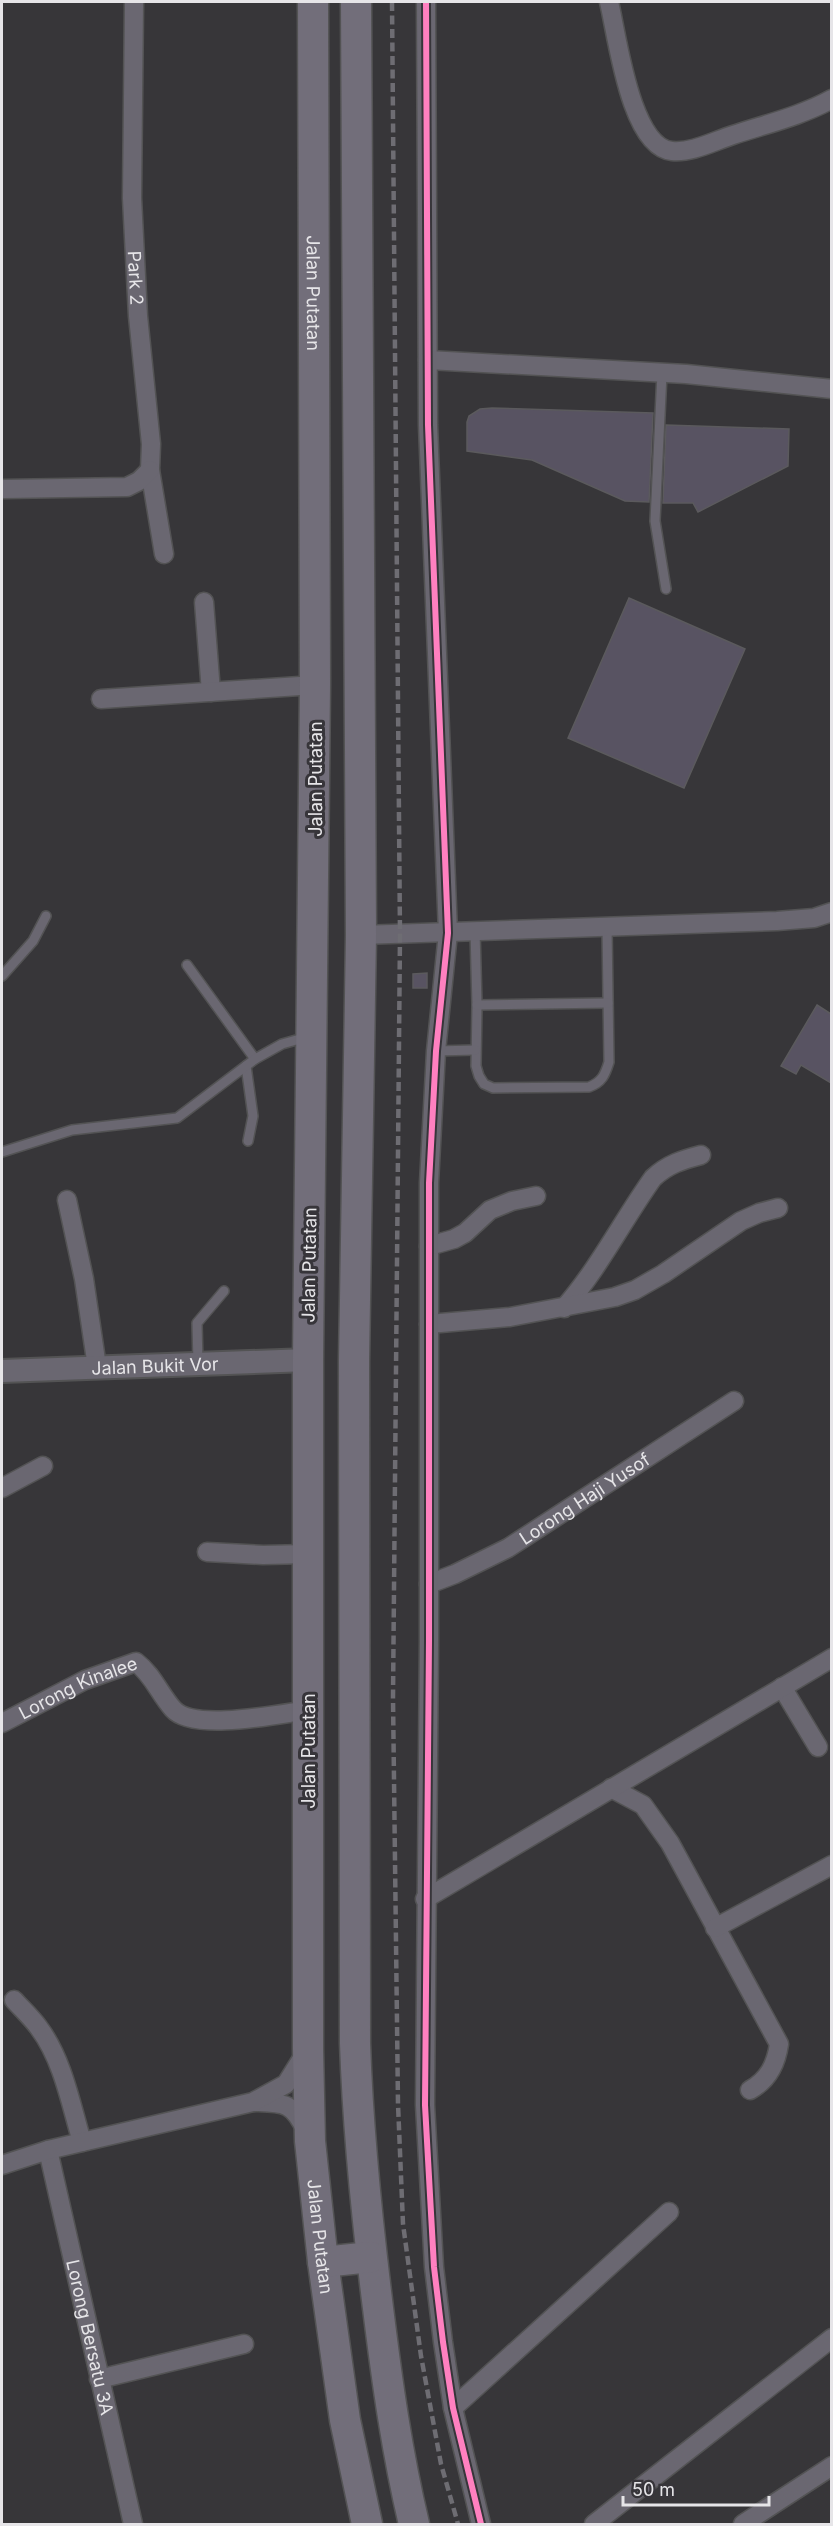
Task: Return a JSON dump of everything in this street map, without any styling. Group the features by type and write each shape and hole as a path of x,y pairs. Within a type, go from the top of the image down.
{"highway":[{"name":"Jalan Putatan","path":"313,2 315,685 308,1371 308,2049 310,2141 323,2262 345,2420 367,2524"},
{"path":"356,2 361,935 354,1379 355,2043 360,2137 371,2257 392,2415 414,2524"},
{"path":"314,836 360,835"},
{"path":"308,1371 354,1379"},
{"path":"323,2262 371,2257"}],"street":[{"name":"Park 2","path":"134,2 132,198 138,316 151,444 150,470 164,554"},
{"path":"426,2 428,425 448,933 436,1052 429,1183 429,1584 424,2105 434,2267 453,2408 481,2524"},
{"path":"609,2 624,73 638,117 646,132 657,145 671,151 694,149 796,115 831,99"},
{"path":"428,360 662,373 831,389"},
{"path":"4,489 127,487 140,481 150,470"},
{"path":"204,602 211,692"},
{"path":"101,699 315,685"},
{"path":"361,935 777,921 814,918 831,912"},
{"path":"564,1308 579,1291 612,1243 653,1178 676,1162 701,1155"},
{"path":"429,1246 454,1239 465,1233 490,1210 512,1201 536,1196"},
{"path":"67,1200 84,1280 97,1367"},
{"path":"429,1324 510,1317 594,1302 635,1290 741,1221 778,1208"},
{"name":"Jalan Bukit Vor","path":"2,1371 198,1363 308,1371"},
{"name":"Lorong Haji Yusof","path":"429,1584 508,1548 734,1401"},
{"path":"2,1488 43,1467"},
{"path":"207,1552 263,1555 309,1554"},
{"path":"425,1899 831,1658"},
{"name":"Lorong Kinalee","path":"2,1724 85,1680 136,1662 147,1670 174,1710 186,1718 233,1720 308,1710"},
{"path":"782,1687 818,1747"},
{"path":"611,1788 643,1805 670,1843 779,2044 777,2061 762,2084 750,2090"},
{"path":"715,1928 831,1865"},
{"path":"14,2000 39,2027 48,2043 62,2077 82,2142"},
{"path":"253,2102 286,2084 308,2049"},
{"path":"2,2165 48,2150 253,2102 282,2103 294,2109 310,2141"},
{"name":"Lorong Bersatu 3A","path":"48,2150 133,2524"},
{"path":"453,2408 669,2212"},
{"path":"594,2524 831,2338"},
{"path":"99,2379 244,2344"},
{"path":"743,2524 831,2466"}],"lane":[{"path":"662,373 655,521 666,590"},
{"path":"2,976 33,941 46,916"},
{"path":"475,931 477,1005 475,1050 478,1076 484,1084 493,1088 589,1087 599,1083 606,1075 609,1062 608,928"},
{"path":"187,965 255,1059"},
{"path":"477,1005 608,1003"},
{"path":"2,1152 72,1130 177,1118 255,1059 282,1044 313,1035"},
{"path":"436,1052 475,1050"},
{"path":"246,1066 253,1116 248,1141"},
{"path":"198,1363 197,1323 224,1291"}],"building":[{"path":"480,409 653,413 649,502 625,501 532,460 467,451 469,416"},
{"path":"666,425 789,429 788,466 698,512 693,503 663,503"},
{"path":"629,598 745,649 684,788 568,738"},
{"path":"427,973 427,988 413,988 413,974"},
{"path":"817,1005 831,1014 831,1083 801,1065 796,1074 781,1066"}],"railway":[{"path":"392,2 400,935 393,1698 398,2104 403,2224 421,2356 441,2464 458,2524"}],"cycle path":[{"path":"426,2 428,425 448,933 436,1051 429,1183 429,1641 425,2105 434,2267 443,2342 453,2408 481,2524"}]}
